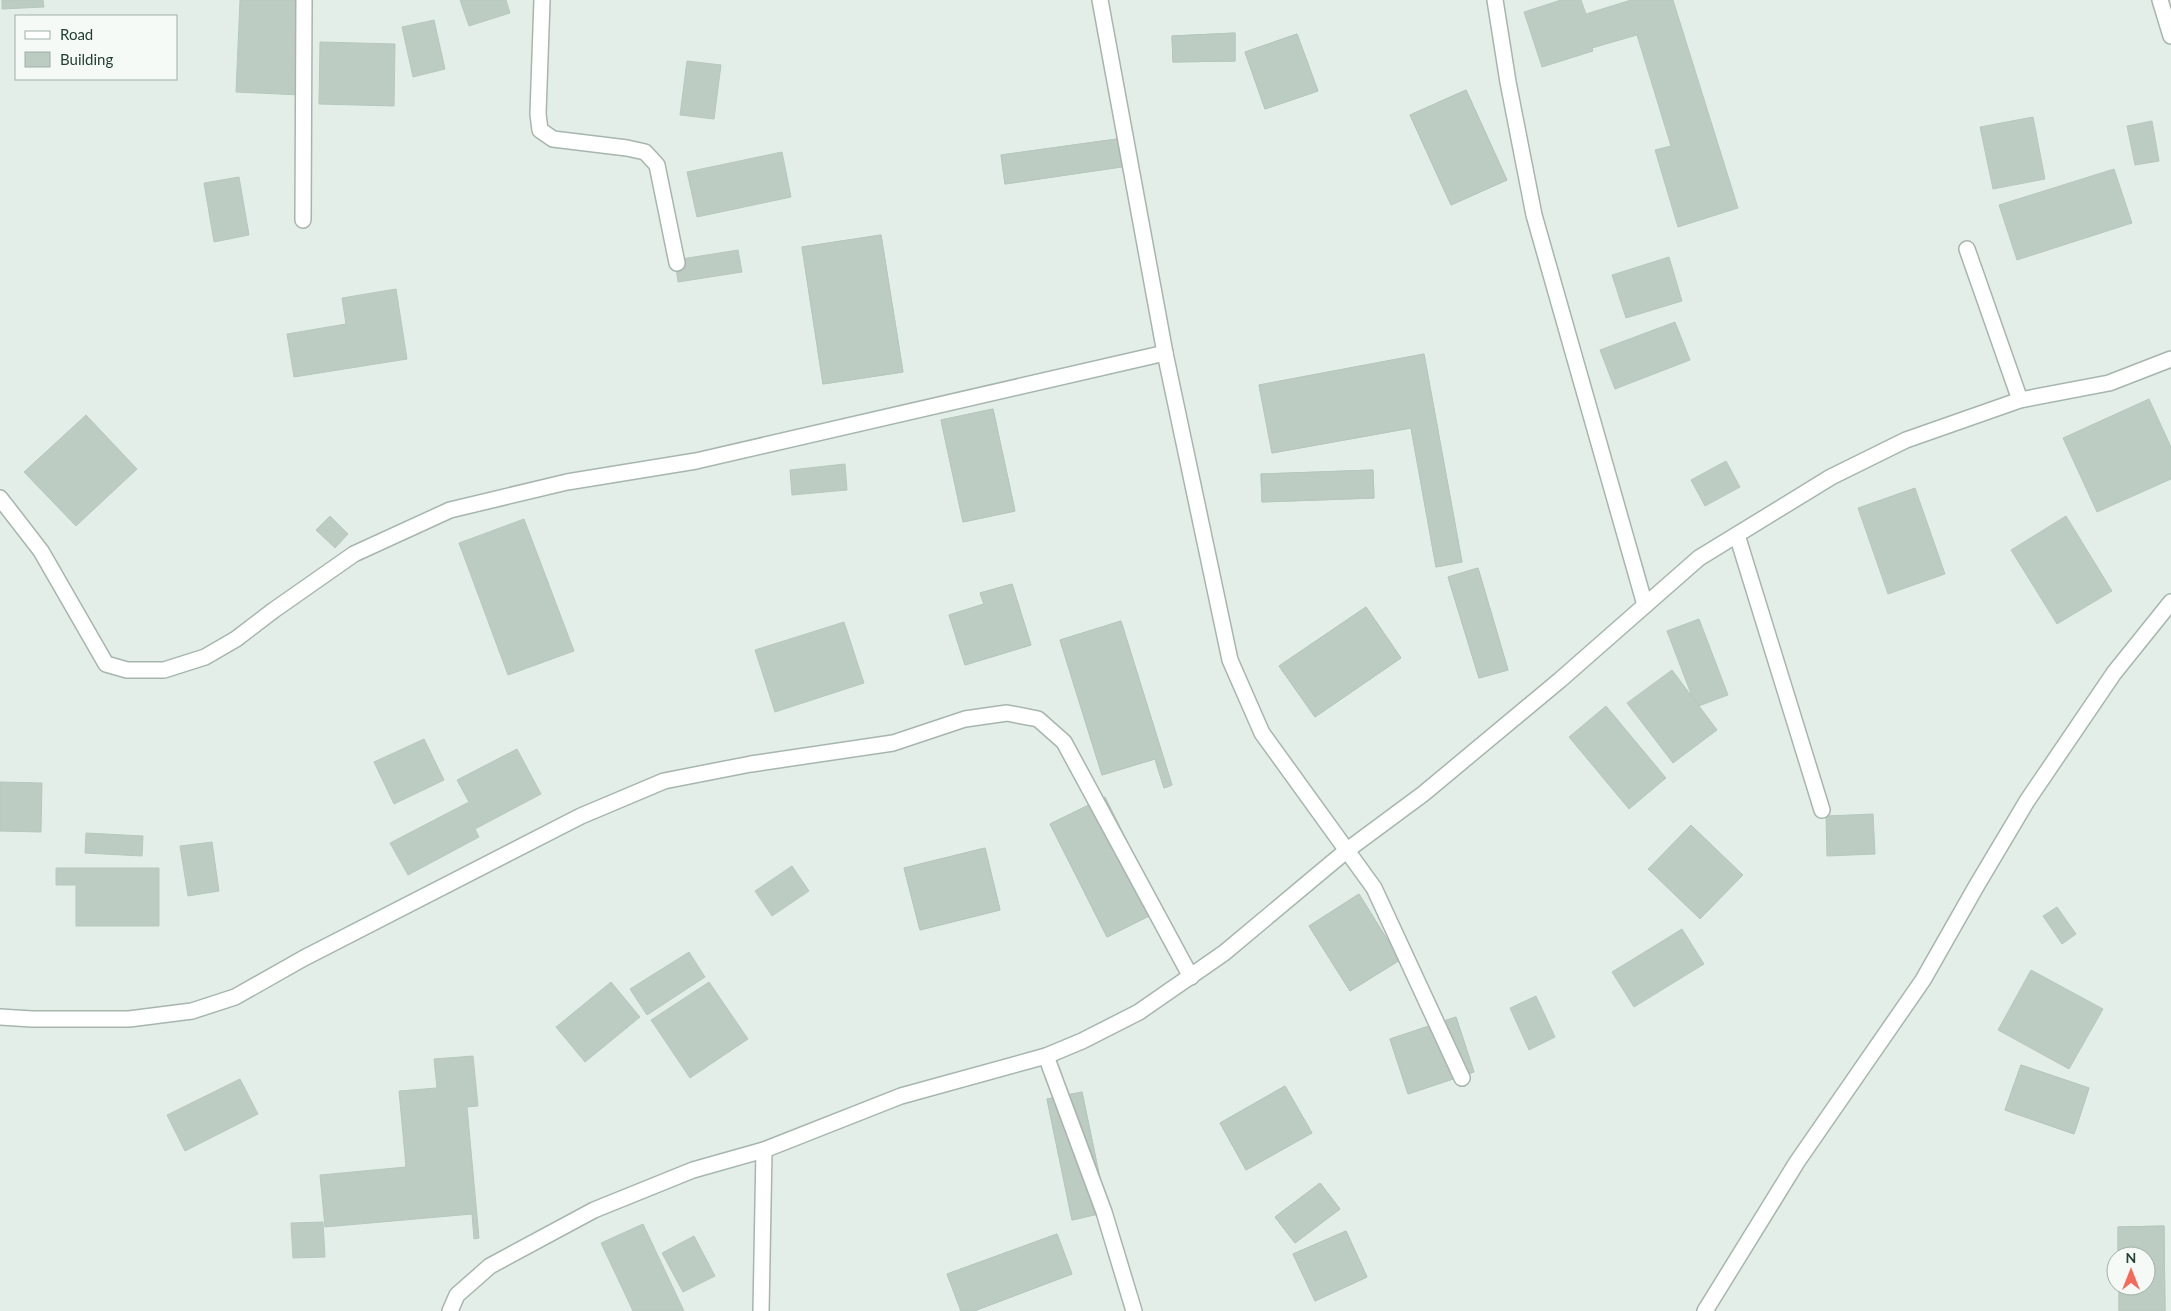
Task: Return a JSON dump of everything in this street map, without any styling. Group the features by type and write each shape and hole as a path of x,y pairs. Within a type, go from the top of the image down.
{"street":[{"path":"303,220 304,0"},
{"path":"542,0 538,114 540,130 553,139 628,148 645,152 657,165 677,263"},
{"path":"1100,0 1165,353 1230,660 1262,733 1374,888 1462,1078"},
{"path":"1495,0 1508,82 1534,215 1645,604"},
{"path":"2160,0 2171,36"},
{"path":"1967,249 2020,400"},
{"path":"0,498 41,551 106,664 126,670 164,670 205,657 236,639 354,554 450,510 567,482 696,462 1165,353"},
{"path":"450,1311 457,1294 490,1266 594,1210 693,1170 764,1150 901,1096 1046,1056 1082,1041 1139,1012 1224,953 1346,850 1430,788 1560,680 1699,558 1831,477 1906,440 2020,400 2109,383 2171,360"},
{"path":"1737,535 1822,810"},
{"path":"1705,1311 1797,1162 1924,980 1977,885 2032,794 2114,673 2171,602"},
{"path":"0,1017 32,1019 129,1019 192,1011 235,997 304,958 581,816 664,781 751,764 893,744 965,719 1008,713 1038,719 1064,742 1191,977"},
{"path":"1046,1056 1104,1212 1134,1311"},
{"path":"761,1311 764,1150"}],"building":[{"path":"2,0 43,0 44,7 2,9"},
{"path":"240,0 305,0 300,95 236,92"},
{"path":"460,0 506,0 510,13 469,26"},
{"path":"1561,0 1581,0 1586,14 1631,0 1673,0 1738,208 1678,227 1655,150 1671,146 1637,35 1592,48 1593,51 1542,67 1524,12"},
{"path":"434,20 445,69 413,77 402,27"},
{"path":"1235,33 1235,61 1173,62 1172,36"},
{"path":"1235,33 1235,61 1173,62 1172,36"},
{"path":"1297,34 1318,91 1265,109 1245,52"},
{"path":"1297,34 1318,91 1265,109 1245,52"},
{"path":"320,42 395,44 394,106 319,104"},
{"path":"687,61 721,65 714,119 680,115"},
{"path":"1466,90 1507,180 1451,205 1410,115"},
{"path":"1466,90 1507,180 1451,205 1410,115"},
{"path":"2033,117 2045,179 1993,189 1980,127"},
{"path":"2152,121 2159,161 2135,165 2127,126"},
{"path":"1124,138 1128,166 1005,184 1001,155"},
{"path":"1124,138 1128,166 1005,184 1001,155"},
{"path":"782,152 791,197 697,217 687,172"},
{"path":"2114,169 2132,223 2017,260 1999,205"},
{"path":"239,177 249,235 214,242 204,183"},
{"path":"881,235 903,372 823,384 802,247"},
{"path":"881,235 903,372 823,384 802,247"},
{"path":"738,250 742,272 678,282 675,260"},
{"path":"1669,257 1682,301 1626,318 1612,275"},
{"path":"396,289 407,359 294,377 287,334 346,324 342,298"},
{"path":"1675,322 1690,360 1615,389 1600,350"},
{"path":"1424,354 1462,562 1436,567 1411,428 1272,453 1259,385"},
{"path":"1424,354 1462,562 1436,567 1411,428 1272,453 1259,385"},
{"path":"2149,399 2171,447 2171,479 2097,512 2063,438"},
{"path":"993,409 1015,511 963,522 941,420"},
{"path":"993,409 1015,511 963,522 941,420"},
{"path":"86,415 137,469 76,526 24,472"},
{"path":"1726,461 1740,487 1705,506 1691,480"},
{"path":"845,464 847,490 792,495 790,470"},
{"path":"1373,470 1374,498 1262,502 1261,474"},
{"path":"1373,470 1374,498 1262,502 1261,474"},
{"path":"1915,488 1945,574 1888,594 1858,508"},
{"path":"330,516 348,534 335,548 316,530"},
{"path":"2066,516 2112,591 2057,624 2011,550"},
{"path":"524,519 574,651 508,675 459,543"},
{"path":"1478,568 1508,670 1479,678 1448,577"},
{"path":"1478,568 1508,670 1479,678 1448,577"},
{"path":"1012,584 1031,645 965,665 949,615 984,604 980,593"},
{"path":"1012,584 1031,645 965,665 949,615 984,604 980,593"},
{"path":"1366,607 1401,658 1315,717 1279,666"},
{"path":"1366,607 1401,658 1315,717 1279,666"},
{"path":"1699,619 1728,695 1696,707 1667,631"},
{"path":"1121,621 1172,785 1164,788 1155,759 1102,775 1060,640"},
{"path":"1121,621 1172,785 1164,788 1155,759 1102,775 1060,640"},
{"path":"844,622 864,683 775,712 755,650"},
{"path":"1672,670 1717,730 1673,763 1627,703"},
{"path":"1606,706 1666,778 1629,809 1569,737"},
{"path":"424,739 444,780 394,804 374,762"},
{"path":"517,749 541,794 475,829 479,837 408,875 390,843 469,802 457,780"},
{"path":"0,782 42,783 41,832 0,831"},
{"path":"1105,797 1161,910 1107,937 1050,824"},
{"path":"1105,797 1161,910 1107,937 1050,824"},
{"path":"1873,814 1875,854 1827,856 1826,816"},
{"path":"1691,825 1743,875 1700,919 1648,869"},
{"path":"86,833 143,836 142,856 85,853"},
{"path":"212,842 219,891 188,896 180,846"},
{"path":"985,848 1000,910 920,930 904,868"},
{"path":"985,848 1000,910 920,930 904,868"},
{"path":"792,866 809,891 772,916 755,891"},
{"path":"56,868 159,868 159,926 76,926 76,885 56,885"},
{"path":"1359,894 1400,960 1350,991 1309,926"},
{"path":"1359,894 1400,960 1350,991 1309,926"},
{"path":"2057,907 2076,934 2062,944 2043,916"},
{"path":"1682,929 1704,964 1634,1007 1612,972"},
{"path":"689,952 705,977 647,1015 630,989"},
{"path":"2031,970 2103,1009 2069,1069 1998,1030"},
{"path":"611,982 640,1017 585,1062 556,1027"},
{"path":"709,982 748,1039 690,1078 651,1020"},
{"path":"1536,996 1555,1037 1529,1050 1510,1008"},
{"path":"1456,1017 1474,1072 1408,1094 1390,1039"},
{"path":"1456,1017 1474,1072 1408,1094 1390,1039"},
{"path":"473,1056 478,1106 467,1107 479,1238 474,1239 472,1214 325,1227 320,1175 406,1167 399,1091 437,1088 434,1059"},
{"path":"2021,1065 2089,1088 2074,1134 2005,1110"},
{"path":"2021,1065 2089,1088 2074,1134 2005,1110"},
{"path":"240,1079 258,1114 185,1151 167,1115"},
{"path":"1285,1086 1312,1133 1246,1170 1220,1123"},
{"path":"1285,1086 1312,1133 1246,1170 1220,1123"},
{"path":"1082,1092 1107,1212 1072,1220 1047,1099"},
{"path":"1082,1092 1107,1212 1072,1220 1047,1099"},
{"path":"1320,1183 1340,1209 1295,1243 1275,1217"},
{"path":"1320,1183 1340,1209 1295,1243 1275,1217"},
{"path":"323,1222 325,1257 293,1258 291,1223"},
{"path":"643,1224 684,1311 633,1311 601,1243"},
{"path":"2164,1226 2165,1311 2119,1311 2119,1296 2156,1296 2156,1246 2118,1246 2118,1227"},
{"path":"2164,1226 2165,1311 2119,1311 2119,1296 2156,1296 2156,1246 2118,1246 2118,1227"},
{"path":"1346,1231 1367,1277 1315,1301 1293,1254"},
{"path":"1346,1231 1367,1277 1315,1301 1293,1254"},
{"path":"1057,1234 1072,1274 974,1311 961,1311 947,1274"},
{"path":"1057,1234 1072,1274 974,1311 961,1311 947,1274"},
{"path":"694,1236 715,1276 683,1292 662,1253"}]}
